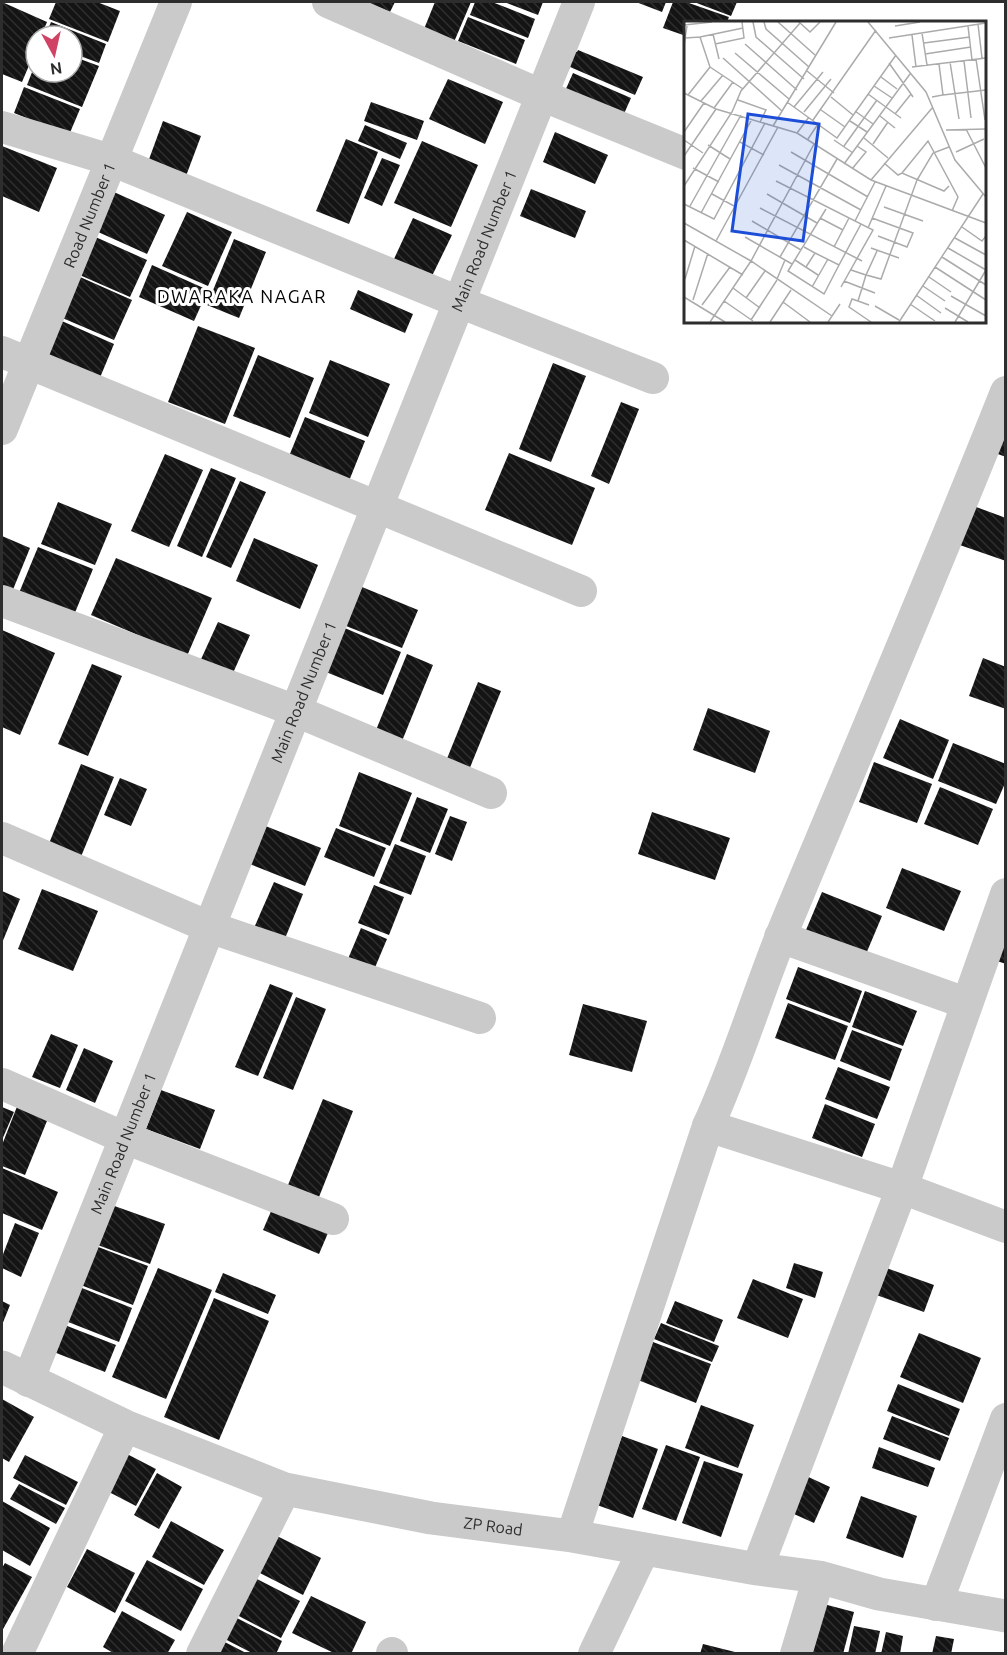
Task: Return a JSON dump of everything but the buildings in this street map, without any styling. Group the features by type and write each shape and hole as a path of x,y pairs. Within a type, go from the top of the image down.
{"street":[{"name":"Road Number 1","path":"2,429 15,358 111,160 176,2"},
{"path":"328,2 541,95 684,153"},
{"name":"Main Road Number 1","path":"15,1374 125,1138 579,2"},
{"path":"2,127 111,160 459,302 653,378"},
{"path":"15,358 581,591"},
{"path":"572,1536 708,1126 722,1097 780,938 952,530 1005,392"},
{"path":"2,601 296,711 491,793"},
{"path":"2,838 209,927 480,1018"},
{"path":"757,1569 902,1188 1005,894"},
{"path":"780,938 966,1003"},
{"path":"2,1084 125,1138 333,1219"},
{"path":"708,1126 902,1188 1005,1227"},
{"name":"ZP Road","path":"15,1374 125,1426 285,1489 431,1518 572,1536 757,1569 819,1577 879,1594 1005,1617"},
{"path":"936,1605 1005,1419"},
{"path":"17,1653 125,1426"},
{"path":"202,1653 285,1489"},
{"path":"594,1653 644,1549"},
{"path":"796,1653 819,1577"},
{"path":"2,1650 8,1653"}],"district":[{"name":"DWARAKA NAGAR","path":"242,297"}]}
